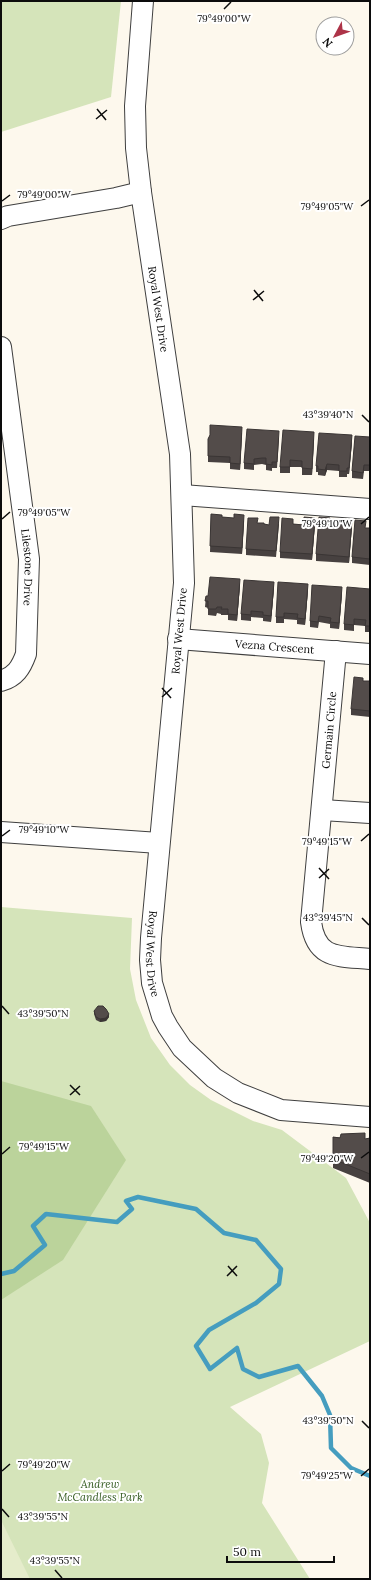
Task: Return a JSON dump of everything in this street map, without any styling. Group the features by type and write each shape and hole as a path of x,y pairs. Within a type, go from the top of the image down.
{"street":[{"name":"Royal West Drive","path":"143,1 135,106 136,148 141,192 180,454 184,583 151,938 150,960 152,983 162,1016 182,1048 214,1078 238,1093 281,1110 370,1117"},
{"path":"1,219 8,216 116,198 141,192"},
{"name":"Lilestone Drive","path":"1,348 29,559 26,654 22,665 16,674 1,681"},
{"path":"182,495 370,509"},
{"name":"Vezna Crescent","path":"178,639 370,654"},
{"name":"Germain Circle","path":"336,651 311,922 313,935 318,946 327,952 340,956 370,959"},
{"path":"322,810 370,813"},
{"path":"1,832 159,842"}],"green space":[{"path":"1,1 121,1 111,97 1,132"},
{"name":"Andrew McCandless Park","path":"1,907 132,918 130,969 136,1000 151,1038 170,1065 190,1085 211,1100 253,1121 282,1130 346,1178 370,1223 370,1341 230,1407 261,1434 269,1463 262,1503 310,1579 1,1579"},
{"path":"1,1081 91,1106 126,1160 63,1260 1,1300"},
{"path":"1,1520 30,1579 1,1579"}],"building":[{"path":"210,425 242,427 240,464 230,463 230,457 208,456"},
{"path":"247,429 279,431 277,462 272,462 272,465 266,464 266,458 262,458 254,459 254,464 244,463"},
{"path":"283,430 314,432 312,469 302,468 302,461 290,460 290,467 280,467"},
{"path":"319,433 352,435 349,468 347,468 347,471 339,471 339,465 327,464 325,470 318,469 318,466 316,466"},
{"path":"355,436 370,437 370,465 364,465 363,473 352,471"},
{"path":"211,514 234,518 234,514 244,515 242,548 210,546"},
{"path":"270,517 279,517 276,551 246,549 248,518 258,518 257,523 269,525"},
{"path":"304,517 315,518 312,554 280,552 282,518 293,519 293,524 304,525"},
{"path":"319,517 330,518 329,523 340,524 341,519 352,520 349,557 316,554"},
{"path":"355,520 366,521 365,528 370,528 370,559 352,557"},
{"path":"210,577 240,579 237,615 228,614 228,609 221,609 222,607 208,609 208,601 205,601 206,596 208,596"},
{"path":"244,580 274,582 271,616 263,615 263,612 251,611 251,615 241,614"},
{"path":"278,582 308,584 305,619 297,618 298,614 284,613 284,617 276,617"},
{"path":"312,585 342,587 339,623 330,622 331,618 319,616 318,622 310,621"},
{"path":"347,587 370,589 370,626 365,626 366,620 354,619 354,625 344,624"},
{"path":"354,677 363,678 363,681 370,681 370,711 351,709"},
{"path":"98,1006 103,1006 106,1009 109,1014 106,1018 100,1019 96,1017 94,1011"},
{"path":"365,1133 365,1139 370,1138 370,1174 333,1159 333,1137 340,1138 341,1134"}],"waterway":[{"path":"1,1274 14,1271 45,1245 33,1226 46,1214 117,1222 132,1209 126,1201 138,1197 196,1209 224,1233 256,1240 281,1269 279,1284 256,1303 209,1330 196,1346 210,1369 237,1348 243,1369 259,1377 298,1366 322,1396 330,1415 331,1448 351,1468 370,1476"}]}
